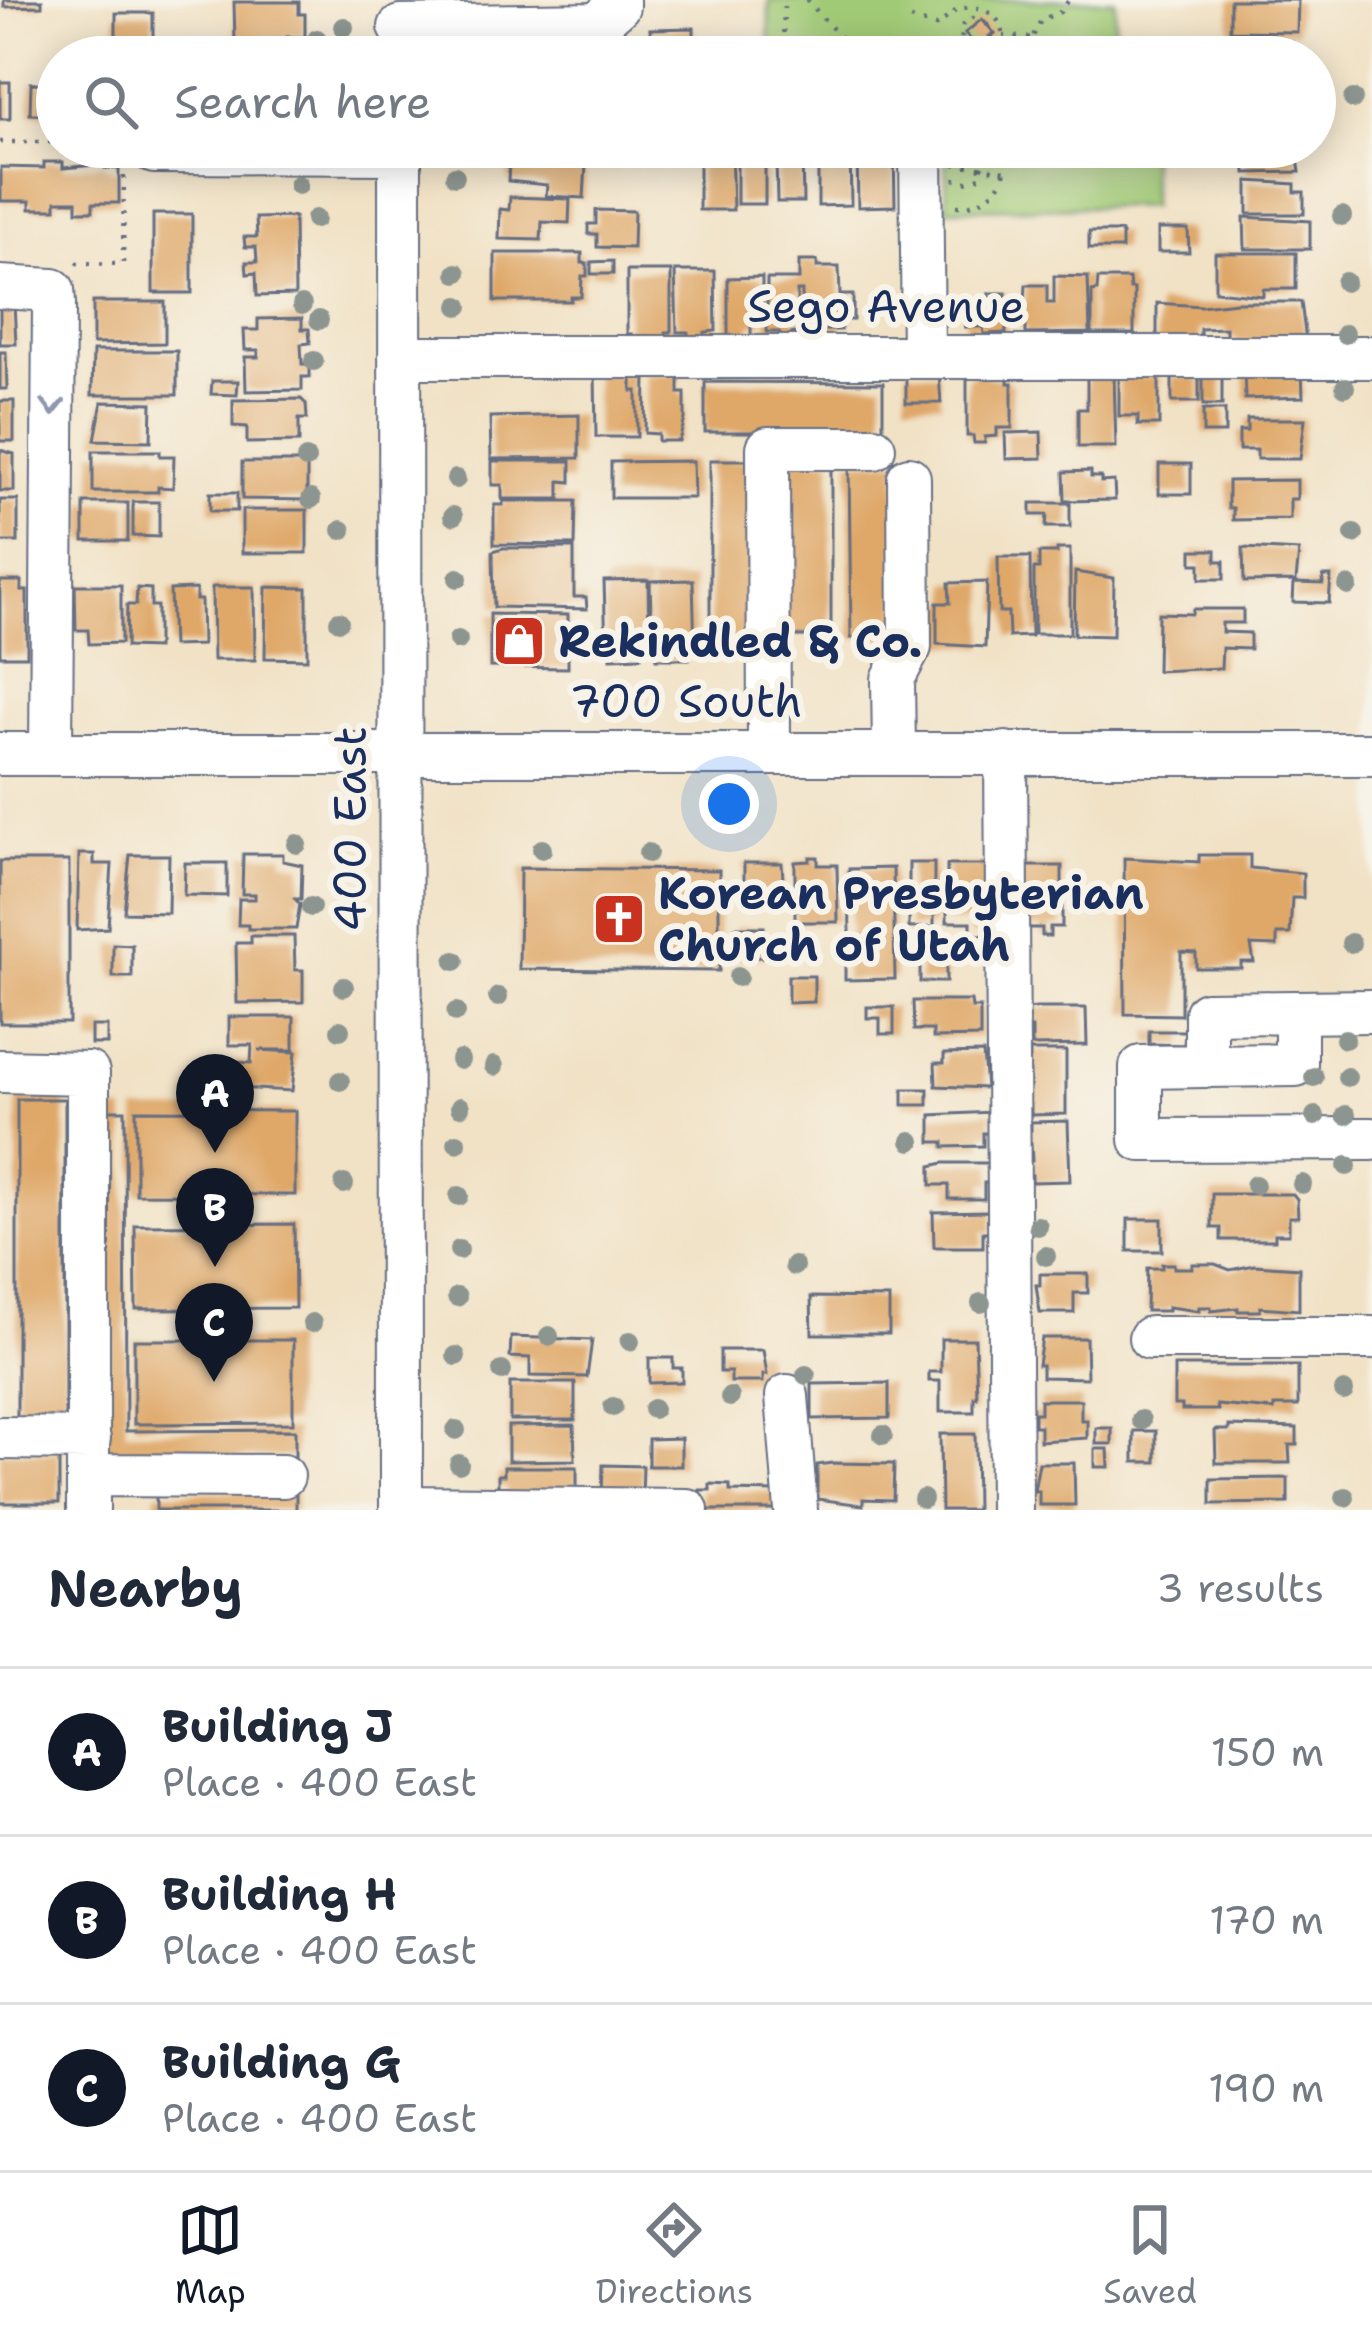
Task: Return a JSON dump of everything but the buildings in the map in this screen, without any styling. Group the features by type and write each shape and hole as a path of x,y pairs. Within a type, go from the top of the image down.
{"street":[{"path":"400,28 597,24 618,6 618,0"},
{"name":"400 East","path":"400,168 401,1509"},
{"path":"923,356 934,220 925,168"},
{"path":"0,286 53,290 51,754"},
{"name":"Sego Avenue","path":"400,356 1372,357"},
{"path":"769,752 768,448 874,448"},
{"path":"894,752 893,679 910,647 909,478"},
{"path":"1006,753 1011,1510"},
{"name":"700 South","path":"0,754 1372,754"},
{"path":"1372,1010 1206,1013 1206,1066 1142,1067 1141,1140 1372,1139"},
{"path":"0,1071 88,1073 88,1475"},
{"path":"1150,1338 1372,1338"},
{"path":"787,1396 796,1510"},
{"path":"0,1438 88,1475 284,1476"},
{"path":"401,1509 687,1510"}],"path":[{"path":"783,36 784,0"},
{"path":"807,0 839,36"},
{"path":"1032,36 1041,20 1060,12 1069,0"},
{"path":"911,19 936,26 957,9 974,6 990,9 1001,18 1005,36"},
{"path":"990,9 986,22 996,36"},
{"path":"962,36 964,25 973,18 986,22"},
{"path":"0,142 36,142"},
{"path":"949,168 955,180 980,177 982,168 1006,171"},
{"path":"934,220 983,201 997,190 1006,168"},
{"path":"53,290 64,263 123,264 124,198"}],"green space":[{"path":"769,0 1115,0 1115,36 769,36"},
{"path":"946,168 1150,168 1151,206 947,209"}],"place":[{"name":"Rekindled & Co.","path":"519,641"},
{"name":"Korean Presbyterian Church of Utah","path":"619,919"},
{"name":"Building J","path":"215,1153"},
{"name":"Building H","path":"215,1267"},
{"name":"Building G","path":"214,1382"}]}
